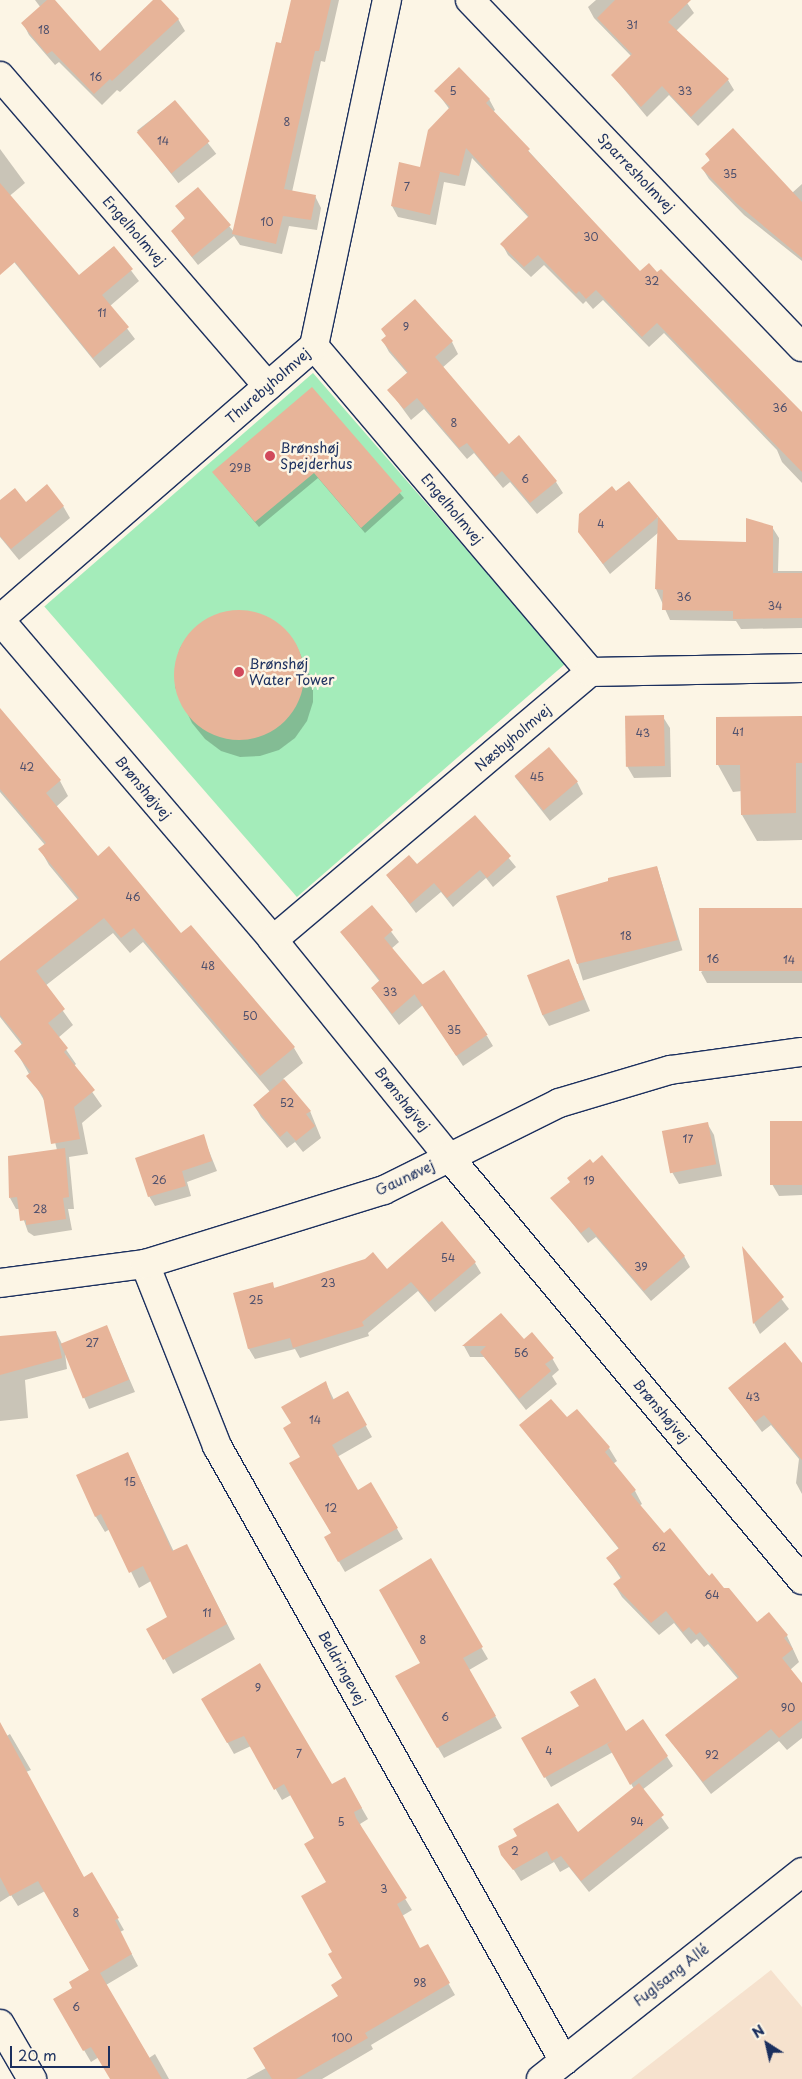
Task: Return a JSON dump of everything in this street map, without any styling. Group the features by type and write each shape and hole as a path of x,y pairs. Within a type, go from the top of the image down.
{"street":[{"name":"Thurebyholmvej","path":"0,620 314,346 387,0"},
{"name":"Sparresholmvej","path":"470,0 802,347"},
{"name":"Engelholmvej","path":"0,76 268,386"},
{"name":"Engelholmvej","path":"314,346 590,672"},
{"name":"Brønshøjvej","path":"0,620 273,940 449,1157 802,1580"},
{"path":"590,672 802,668"},
{"name":"Næsbyholmvej","path":"273,940 590,672"},
{"name":"Gaunøvej","path":"0,1283 145,1264 384,1190 559,1103 670,1070 802,1052"},
{"name":"Beldringevej","path":"145,1264 217,1446 564,2061"},
{"name":"Fuglsang Allé","path":"541,2079 802,1872"},
{"path":"0,2024 32,2079"}],"shaded area":[{"path":"771,1970 802,2007 802,2079 631,2079"}],"green space":[{"path":"313,373 566,664 297,897 44,607"}],"building":[{"path":"47,0 55,0 100,51 153,0 161,0 179,19 112,81 110,79 94,94 52,51 47,54 21,23"},
{"path":"291,0 331,0 319,51 315,51 284,189 316,195 311,220 283,216 276,244 232,234 276,42 281,43"},
{"path":"615,0 691,0 668,22 729,79 691,117 662,86 641,107 611,75 632,54 597,18"},
{"path":"459,67 490,99 486,103 530,149 528,151 640,271 649,263 657,272 661,269 802,412 802,472 657,323 642,337 596,290 586,299 579,291 576,294 538,255 524,267 500,244 529,216 466,148 459,176 427,169 440,172 430,215 391,206 399,162 420,167 428,130 450,107 434,91"},
{"path":"175,100 210,141 171,174 137,132"},
{"path":"733,128 802,202 802,258 736,203 701,168 710,160 705,154"},
{"path":"0,183 79,275 114,246 133,269 102,295 129,327 93,358 15,262 0,275"},
{"path":"198,187 231,225 192,257 171,231 185,218 175,206"},
{"path":"415,299 453,341 435,357 509,444 519,435 557,481 530,503 502,471 495,477 467,443 459,448 417,398 404,409 387,390 408,372 381,340 386,336 381,329"},
{"name":"Brønshøj Spejderhus","path":"312,387 402,491 361,528 314,473 255,522 212,472"},
{"path":"629,481 678,540 746,542 746,518 773,526 773,573 802,573 802,618 733,619 733,611 662,610 663,590 655,589 658,517 603,564 578,532 579,514 612,486 616,491"},
{"path":"47,484 64,506 11,549 0,536 0,500 15,488 26,502"},
{"name":"Brønshøj Water Tower","path":"239,610 252,611 264,615 285,629 299,650 303,662 303,688 299,700 285,721 264,735 252,739 239,740 226,739 214,735 193,721 179,700 175,688 174,675 175,662 179,650 193,629 214,615 226,611"},
{"path":"0,708 61,780 46,793 98,856 109,846 181,933 191,925 295,1047 260,1076 134,928 121,938 104,918 36,971 65,1009 48,1023 68,1048 64,1052 95,1090 74,1107 80,1139 51,1144 43,1096 26,1076 31,1072 14,1051 23,1043 0,1015 0,961 79,898 38,849 46,843 0,789"},
{"path":"664,715 665,766 626,767 625,716"},
{"path":"802,716 802,763 796,763 796,813 741,815 740,765 716,765 716,717"},
{"path":"549,747 578,781 543,810 515,776"},
{"path":"475,815 511,856 487,878 480,870 447,898 434,883 410,904 386,875 409,855 417,864"},
{"path":"657,866 678,940 577,964 556,896 608,881 608,878"},
{"path":"372,905 393,930 384,938 424,986 392,1014 371,988 380,980 340,932"},
{"path":"699,908 802,908 802,971 699,971"},
{"path":"569,959 584,999 542,1015 527,975"},
{"path":"444,970 488,1035 456,1056 412,991"},
{"path":"284,1079 311,1111 306,1114 315,1126 296,1141 287,1131 280,1137 253,1105"},
{"path":"770,1121 802,1121 802,1185 770,1185"},
{"path":"708,1122 716,1164 670,1173 662,1131"},
{"path":"204,1134 212,1161 182,1171 186,1186 148,1197 135,1158"},
{"path":"65,1148 69,1197 63,1198 66,1219 26,1225 26,1220 20,1221 17,1197 9,1198 8,1156"},
{"path":"602,1155 685,1256 644,1291 589,1227 581,1233 550,1198 570,1182 567,1178 590,1159 593,1163"},
{"path":"442,1221 476,1262 429,1302 411,1282 362,1322 364,1326 293,1348 290,1338 248,1349 233,1293 273,1282 274,1288 365,1259 373,1252 387,1269"},
{"path":"742,1246 784,1297 753,1324"},
{"path":"501,1313 524,1339 532,1332 554,1358 545,1364 551,1371 519,1399 480,1352 486,1346 462,1346"},
{"path":"107,1325 129,1380 83,1398 61,1344"},
{"path":"56,1331 62,1358 0,1375 0,1336"},
{"path":"785,1342 802,1363 802,1460 764,1415 755,1422 728,1388"},
{"path":"326,1381 332,1400 348,1391 367,1425 332,1445 358,1490 371,1482 398,1528 338,1562 324,1537 331,1533 289,1463 300,1457 283,1428 291,1423 281,1407"},
{"path":"551,1399 567,1417 577,1409 610,1447 605,1452 636,1490 631,1494 664,1533 670,1528 709,1576 712,1573 724,1588 729,1588 757,1622 769,1612 788,1635 784,1638 793,1649 782,1658 802,1683 802,1720 779,1738 771,1729 703,1782 665,1735 739,1677 700,1632 696,1635 689,1627 683,1632 666,1611 651,1623 613,1584 622,1577 606,1558 619,1548 519,1425"},
{"path":"128,1452 172,1551 187,1544 227,1624 163,1660 146,1629 167,1617 143,1566 129,1573 101,1514 95,1517 76,1475"},
{"path":"431,1558 483,1647 463,1658 496,1716 437,1748 395,1676 420,1663 379,1590"},
{"path":"260,1663 332,1784 345,1777 362,1808 354,1812 356,1818 407,1898 397,1904 420,1948 428,1944 450,1983 365,2033 368,2038 296,2079 272,2079 253,2048 338,1996 331,1985 342,1978 328,1954 332,1952 301,1896 326,1882 304,1844 314,1838 284,1784 274,1790 244,1736 227,1743 201,1699"},
{"path":"595,1678 626,1731 643,1719 668,1756 630,1785 607,1744 613,1740 544,1778 521,1738 579,1706 570,1692"},
{"path":"0,1722 84,1877 92,1872 119,1918 115,1920 132,1954 100,1973 162,2079 110,2079 91,2047 83,2051 53,1999 72,1988 69,1982 89,1970 38,1881 10,1896 0,1877"},
{"path":"639,1783 664,1815 581,1881 561,1856 552,1861 547,1851 513,1870 501,1855 498,1846 517,1836 513,1829 558,1803 578,1832"}],"place":[{"name":"Brønshøj Spejderhus","path":"270,456"},
{"name":"Brønshøj Water Tower","path":"239,672"}]}
